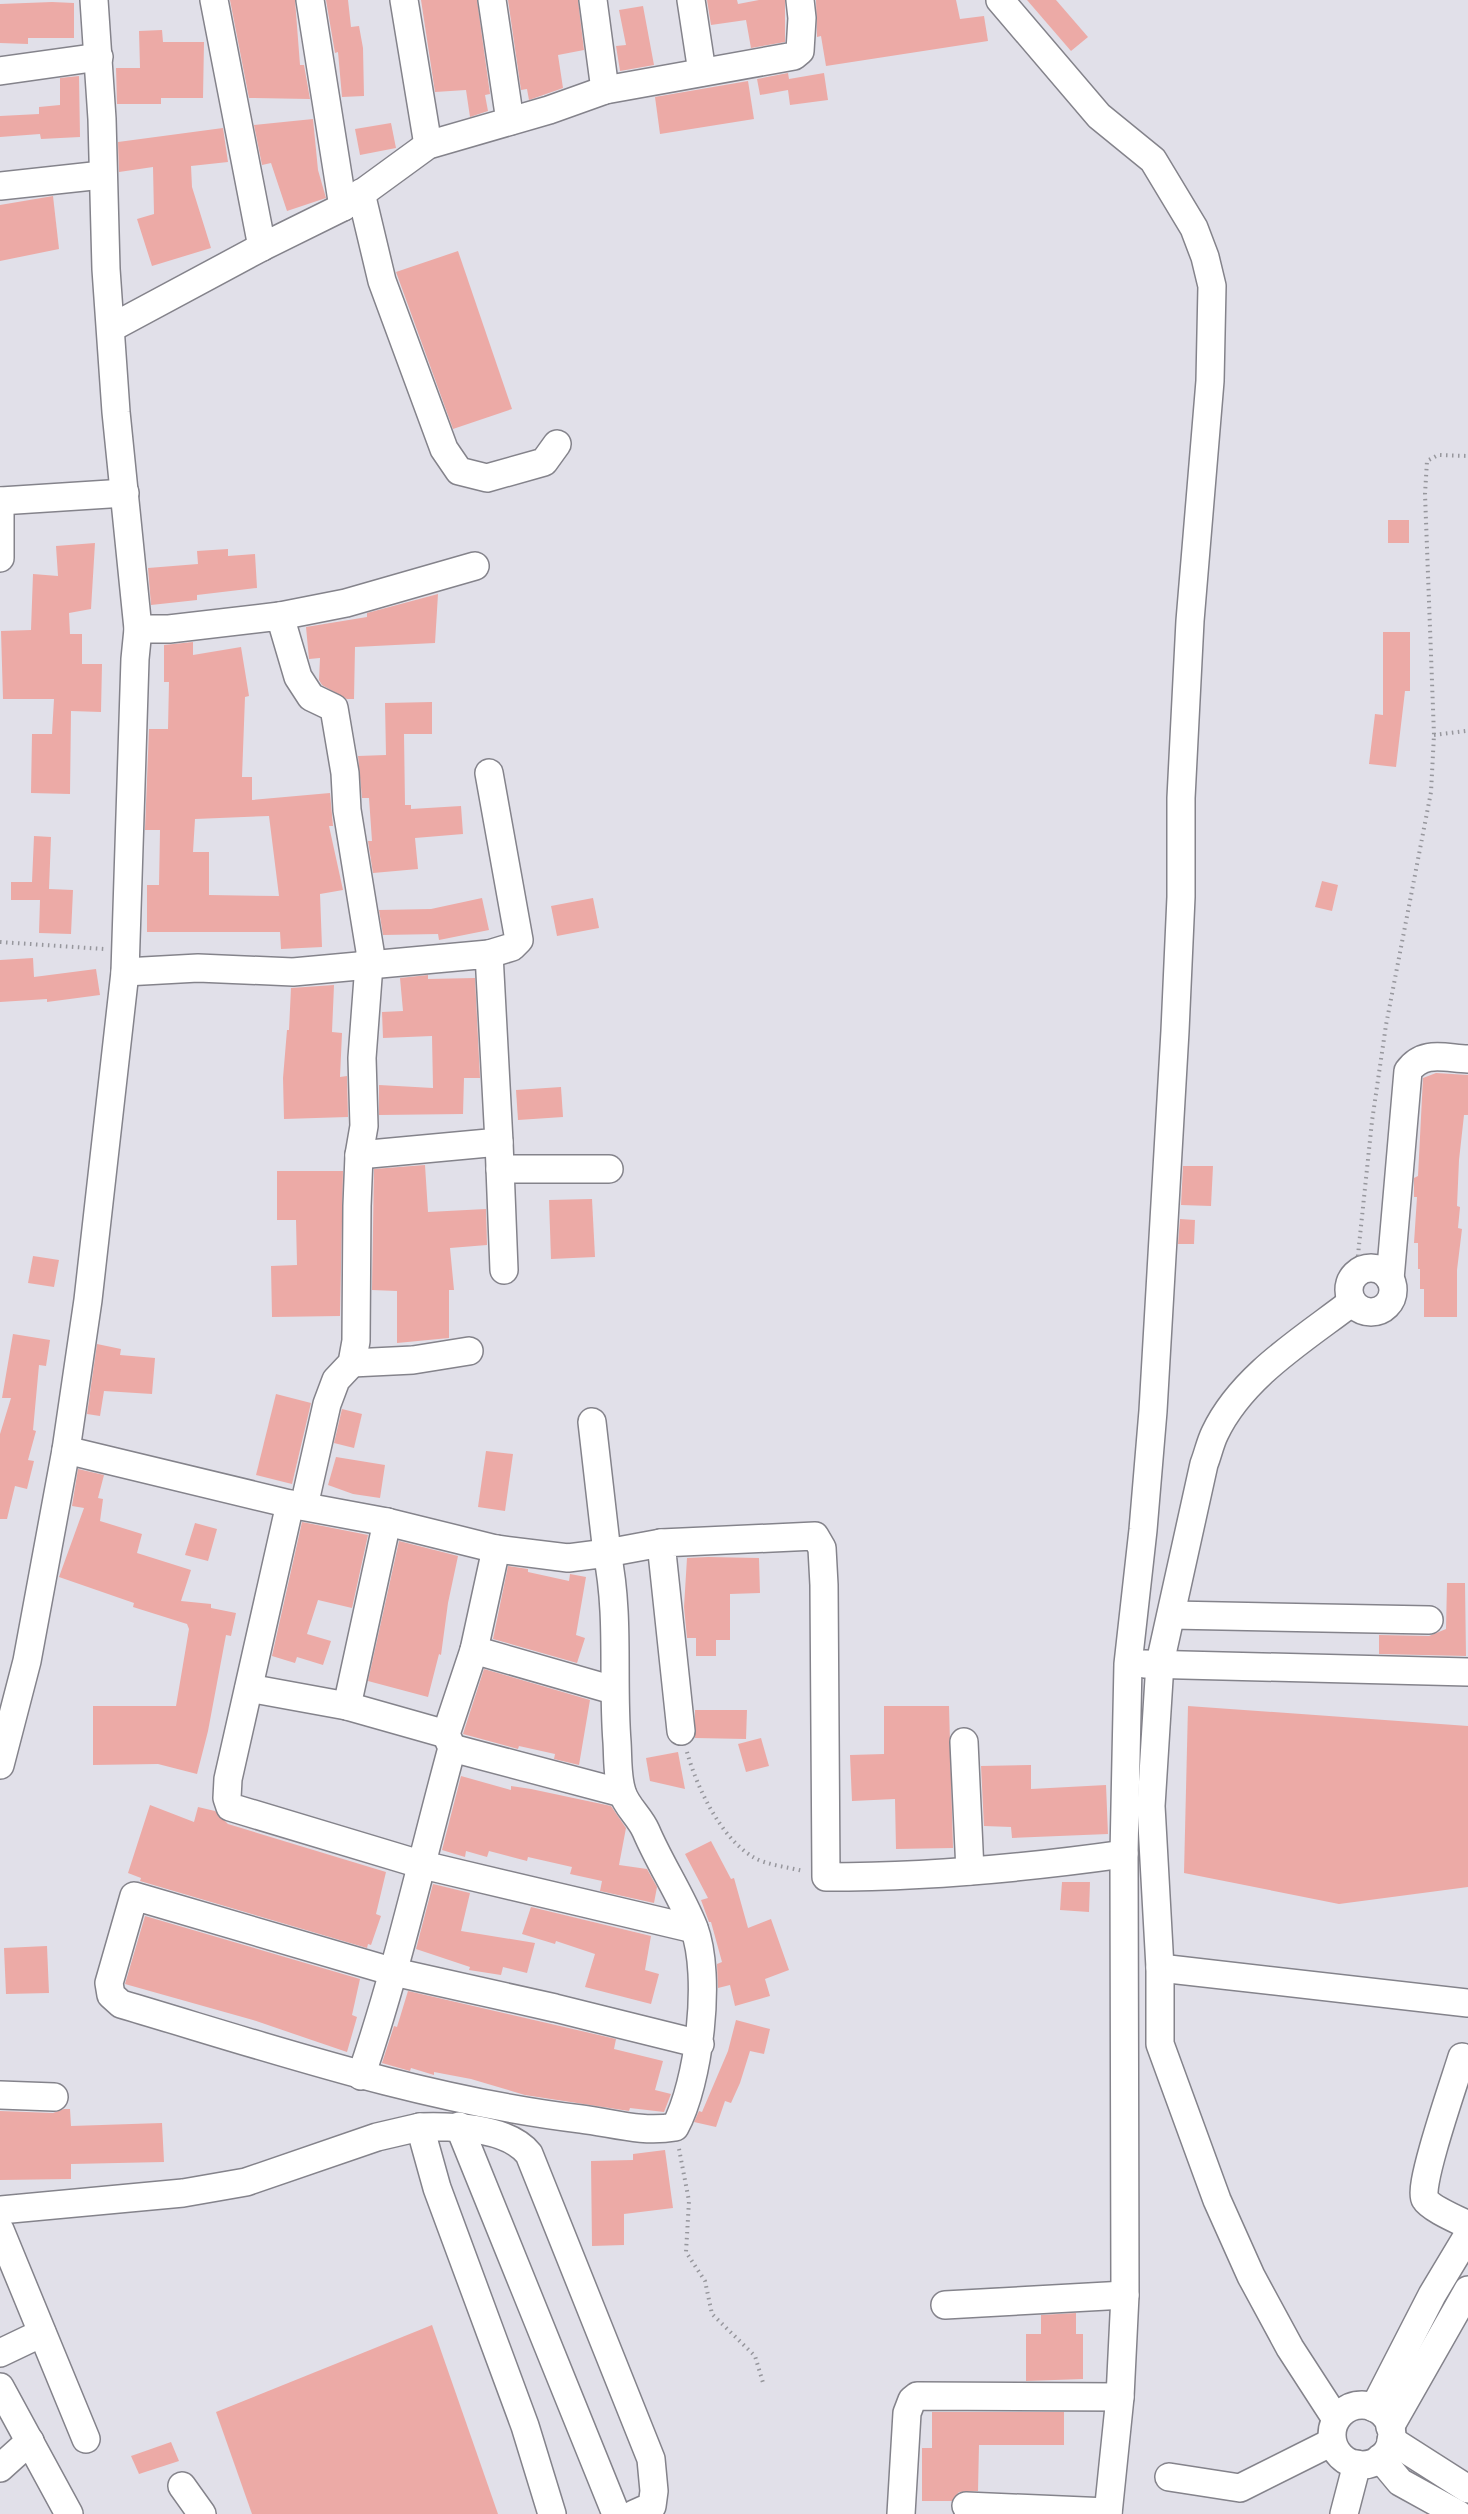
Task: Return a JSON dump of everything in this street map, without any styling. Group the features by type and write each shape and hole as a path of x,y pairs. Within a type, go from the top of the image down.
{"street":[{"path":"0,1765 27,1661 66,1450 88,1300 125,961 135,659 138,630 111,328 102,176 99,57 94,0"},
{"path":"214,0 262,247"},
{"path":"310,0 352,200 444,449 459,471 487,478 543,462 557,444"},
{"path":"404,0 429,145"},
{"path":"492,0 510,121"},
{"path":"593,0 605,90"},
{"path":"691,0 702,72"},
{"path":"111,328 352,200 429,145 605,90 794,56 800,51 802,18 800,0"},
{"path":"966,2506 1108,2513 1120,2397 1125,2295 1124,1854 1128,1664 1143,1530 1153,1399 1176,1019 1181,897 1181,798 1190,621 1210,381 1212,286 1205,257 1194,228 1153,160 1099,116 1000,0"},
{"path":"0,71 99,57"},
{"path":"0,186 102,176"},
{"path":"0,558 0,501 125,493"},
{"path":"138,630 169,630 280,616 346,603 475,566"},
{"path":"280,616 298,677 310,697 334,708 345,773 347,810 369,940 362,1059 364,1126 359,1155 356,1341 352,1363 336,1380 327,1404 268,1593 228,1779 227,1798 230,1807 423,1865 694,1929"},
{"path":"125,961 198,968 293,972 489,954 512,947 519,940 489,773"},
{"path":"489,954 504,1270"},
{"path":"1390,1279 1374,1269 1356,1274 1349,1292 1352,1302 1366,1311 1382,1309 1392,1295 1390,1279 1408,1071 1416,1061 1424,1057 1468,1059"},
{"path":"359,1155 499,1142"},
{"path":"500,1169 609,1169"},
{"path":"1352,1302 1264,1371 1228,1412 1215,1434 1204,1464 1160,1663 1151,1806 1160,1968 1160,2044 1217,2200 1251,2276 1334,2430 1337,2452 1346,2460 1378,2439 1468,2290"},
{"path":"352,1363 413,1360 470,1351"},
{"path":"592,1422 615,1622 613,1690 622,1793 645,1827 656,1856 694,1929 700,1962 700,2044 685,2110 675,2127 636,2129 603,2122 522,2112 361,2076 122,2004 111,1995 108,1983 134,1896 394,1972 555,2008 700,2044"},
{"path":"66,1450 297,1505 387,1522 496,1549 568,1558 662,1543 815,1536 819,1541 824,1585 826,1877 885,1877 970,1871 1124,1854"},
{"path":"346,1707 387,1522"},
{"path":"662,1543 681,1731"},
{"path":"361,2076 394,1972 423,1865 449,1741 474,1650 496,1549"},
{"path":"1172,1615 1429,1620"},
{"path":"474,1650 613,1690"},
{"path":"1128,1664 1468,1672"},
{"path":"249,1688 346,1707 449,1741 622,1793"},
{"path":"964,1742 970,1871"},
{"path":"1160,1968 1468,2003"},
{"path":"1462,2057 1430,2159 1423,2194 1426,2202 1468,2225"},
{"path":"0,2095 54,2097"},
{"path":"459,2126 616,2514"},
{"path":"0,2210 183,2193 246,2182 377,2137 420,2127 459,2126 508,2139 523,2146 530,2154 651,2459 654,2491 652,2506 634,2514"},
{"path":"420,2127 437,2188 525,2426 552,2514"},
{"path":"0,2230 86,2439"},
{"path":"1344,2514 1378,2439 1432,2295 1468,2235"},
{"path":"945,2305 1125,2295"},
{"path":"0,2353 42,2333"},
{"path":"0,2386 69,2514"},
{"path":"901,2514 907,2413 912,2400 917,2396 1120,2397"},
{"path":"1169,2477 1239,2488 1334,2430 1353,2406 1378,2439 1400,2482 1458,2514"},
{"path":"1378,2439 1468,2489"},
{"path":"0,2468 30,2441"},
{"path":"182,2486 202,2514"}],"path":[{"path":"1356,1274 1386,1025 1431,792 1434,735 1425,494 1427,461 1438,455 1468,456"},
{"path":"1434,735 1468,730"},
{"path":"0,942 125,961"},
{"path":"681,1731 691,1766 722,1828 732,1842 755,1859 826,1877"},
{"path":"675,2127 689,2201 686,2252 705,2281 712,2314 754,2356 764,2386"}],"building":[{"path":"230,0 295,0 300,65 304,65 310,99 249,98"},
{"path":"326,0 348,0 351,27 359,26 363,48 364,96 342,97 338,52 335,53"},
{"path":"421,0 477,0 490,94 485,95 488,111 470,117 466,90 435,92"},
{"path":"508,0 578,0 584,50 558,55 563,88 529,100 527,89 521,90"},
{"path":"707,0 737,0 738,4 759,0 785,0 785,42 751,48 746,20 711,25"},
{"path":"816,0 956,0 960,19 984,16 988,41 826,66 821,36 817,37"},
{"path":"1027,0 1056,0 1088,37 1071,51"},
{"path":"74,3 74,38 28,38 28,44 0,43 0,4"},
{"path":"643,6 654,65 620,71 616,46 626,45 619,10"},
{"path":"162,30 163,42 204,42 203,98 161,98 161,104 117,104 116,68 140,68 139,31"},
{"path":"788,73 789,79 824,73 828,100 790,105 788,90 760,95 757,79"},
{"path":"79,76 80,137 41,139 40,134 0,137 0,116 39,114 39,107 60,105 60,78"},
{"path":"748,81 754,119 660,134 655,97"},
{"path":"313,119 318,170 326,198 287,211 271,163 262,165 254,125"},
{"path":"391,123 396,148 360,155 355,129"},
{"path":"223,128 228,162 191,166 192,187 211,248 152,266 137,219 154,214 153,167 119,172 118,142"},
{"path":"53,196 59,249 0,261 0,205"},
{"path":"458,251 512,409 453,429 396,272"},
{"path":"1388,520 1409,520 1409,543 1388,543"},
{"path":"95,543 91,609 69,613 70,634 82,634 82,664 102,664 101,712 71,711 70,794 31,793 32,734 52,734 54,699 3,699 1,631 31,630 33,574 58,576 56,546"},
{"path":"228,549 228,556 255,554 257,588 197,595 197,600 151,605 148,568 198,564 197,551"},
{"path":"438,594 435,643 355,647 354,699 347,699 322,685 319,680 320,658 309,659 306,627 367,617 367,613"},
{"path":"1383,632 1410,632 1410,691 1405,691 1396,767 1369,764 1375,714 1383,715"},
{"path":"193,642 193,655 241,647 249,696 245,697 242,777 252,777 252,800 330,793 333,826 329,826 343,890 320,894 322,947 281,949 280,932 147,932 147,885 159,885 160,830 145,830 149,729 168,729 169,682 164,682 164,645","holes":["269,816 279,896 209,895 209,852 193,852 195,819"]},
{"path":"432,702 432,734 404,734 405,805 411,805 411,809 461,806 463,834 415,838 418,869 373,873 368,841 372,841 369,798 362,798 358,756 386,755 385,703"},
{"path":"34,836 51,837 49,889 73,890 71,934 39,933 40,900 11,900 11,882 32,882"},
{"path":"1322,881 1338,885 1332,911 1315,907"},
{"path":"482,898 489,930 439,940 438,934 383,935 379,910 431,909"},
{"path":"593,898 599,928 557,936 551,906"},
{"path":"33,958 34,977 96,969 100,995 47,1002 47,999 0,1002 0,960"},
{"path":"428,975 428,979 475,978 480,1078 464,1078 463,1114 379,1115 379,1085 433,1088 432,1036 383,1038 382,1012 403,1011 400,978"},
{"path":"334,985 332,1032 342,1033 340,1077 347,1076 348,1117 284,1119 283,1078 291,988"},
{"path":"1436,1073 1468,1075 1468,1115 1464,1115 1459,1160 1457,1206 1460,1207 1458,1228 1462,1229 1457,1270 1457,1317 1424,1317 1424,1289 1420,1289 1418,1243 1414,1243 1417,1197 1414,1197 1414,1178 1418,1176 1423,1078"},
{"path":"561,1087 563,1117 518,1120 516,1090"},
{"path":"425,1165 428,1212 486,1209 487,1245 450,1248 454,1290 449,1290 449,1338 397,1343 397,1291 372,1290 374,1169"},
{"path":"1183,1166 1213,1166 1211,1206 1181,1205"},
{"path":"277,1171 343,1171 340,1316 272,1317 271,1266 297,1265 296,1220 277,1220"},
{"path":"592,1199 595,1257 551,1259 549,1200"},
{"path":"1180,1219 1195,1220 1194,1244 1178,1244"},
{"path":"33,1256 59,1260 54,1287 28,1283"},
{"path":"13,1334 50,1340 46,1366 39,1365 33,1430 36,1431 28,1460 34,1461 27,1489 15,1486 7,1519 0,1519 0,1434 11,1398 2,1398"},
{"path":"97,1344 121,1349 120,1355 155,1358 152,1394 104,1391 100,1416 87,1414"},
{"path":"276,1394 311,1403 292,1484 256,1475"},
{"path":"342,1409 362,1414 354,1448 334,1443"},
{"path":"486,1451 513,1454 505,1511 478,1507"},
{"path":"336,1457 385,1465 380,1498 353,1494 328,1485"},
{"path":"78,1469 104,1475 98,1498 103,1499 100,1521 142,1534 137,1553 191,1570 181,1601 211,1604 211,1608 236,1613 231,1636 226,1635 208,1731 197,1774 158,1764 93,1765 93,1706 176,1706 189,1629 187,1624 133,1607 134,1603 59,1577 84,1508 72,1506"},
{"path":"302,1522 368,1535 352,1608 318,1600 307,1634 331,1641 323,1665 297,1657 295,1663 272,1656"},
{"path":"195,1523 217,1529 208,1561 185,1555"},
{"path":"399,1541 458,1556 448,1603 441,1655 439,1654 428,1697 368,1681"},
{"path":"687,1558 759,1558 760,1593 730,1594 730,1640 716,1640 716,1656 696,1656 696,1638 687,1638 684,1607"},
{"path":"508,1566 528,1569 528,1572 569,1581 570,1574 586,1577 576,1635 585,1638 577,1663 493,1639"},
{"path":"1447,1583 1465,1583 1466,1656 1379,1654 1379,1635 1429,1636 1446,1629"},
{"path":"484,1669 590,1700 579,1765 554,1759 555,1754 519,1746 518,1749 463,1734"},
{"path":"884,1706 949,1706 953,1848 896,1849 895,1799 852,1801 850,1755 884,1754"},
{"path":"1188,1706 1468,1726 1468,1887 1339,1904 1184,1873"},
{"path":"695,1710 747,1710 746,1739 695,1738"},
{"path":"761,1738 769,1766 746,1772 738,1744"},
{"path":"678,1752 685,1789 650,1781 646,1758"},
{"path":"1031,1765 1031,1789 1106,1785 1108,1834 1012,1838 1011,1827 984,1826 981,1766"},
{"path":"461,1776 511,1790 511,1786 531,1789 611,1806 626,1828 619,1865 647,1869 657,1887 654,1903 600,1891 602,1881 570,1874 572,1867 528,1857 527,1861 489,1851 487,1857 466,1851 465,1857 442,1850"},
{"path":"150,1805 194,1822 198,1807 215,1811 228,1824 386,1872 376,1914 381,1916 371,1945 368,1944 367,1948 140,1881 141,1878 128,1873"},
{"path":"711,1841 731,1879 734,1878 748,1928 771,1919 789,1970 765,1979 770,1996 735,2006 730,1985 718,1988 717,1964 722,1962 711,1922 709,1922 701,1900 708,1898 685,1854"},
{"path":"1062,1882 1090,1882 1089,1912 1060,1910"},
{"path":"433,1884 470,1893 461,1931 535,1943 527,1973 503,1967 501,1975 469,1970 470,1967 416,1949"},
{"path":"531,1907 651,1936 645,1970 659,1974 651,2004 585,1987 595,1954 556,1941 555,1944 522,1934"},
{"path":"145,1916 360,1979 352,2015 357,2017 347,2052 253,2020 125,1984"},
{"path":"47,1946 49,1993 6,1994 4,1948"},
{"path":"408,1991 616,2039 614,2049 663,2061 655,2090 671,2094 664,2112 630,2108 629,2111 525,2095 471,2079 434,2072 434,2075 411,2068 410,2071 382,2063 394,2026 397,2027"},
{"path":"736,2020 770,2029 764,2054 750,2051 740,2083 731,2103 725,2101 716,2127 694,2122 699,2111 702,2112 728,2051"},
{"path":"70,2109 71,2126 162,2123 164,2162 71,2164 71,2179 0,2180 0,2111 53,2113"},
{"path":"665,2150 673,2208 624,2214 624,2245 592,2246 591,2161 633,2160 633,2154"},
{"path":"1076,2313 1076,2334 1083,2334 1083,2379 1026,2381 1026,2334 1041,2334 1041,2315"},
{"path":"432,2325 498,2514 252,2514 216,2412"},
{"path":"932,2412 1064,2412 1064,2445 979,2445 978,2491 959,2492 952,2501 922,2501 922,2448 932,2448"},
{"path":"171,2442 179,2461 139,2474 131,2456"}]}
